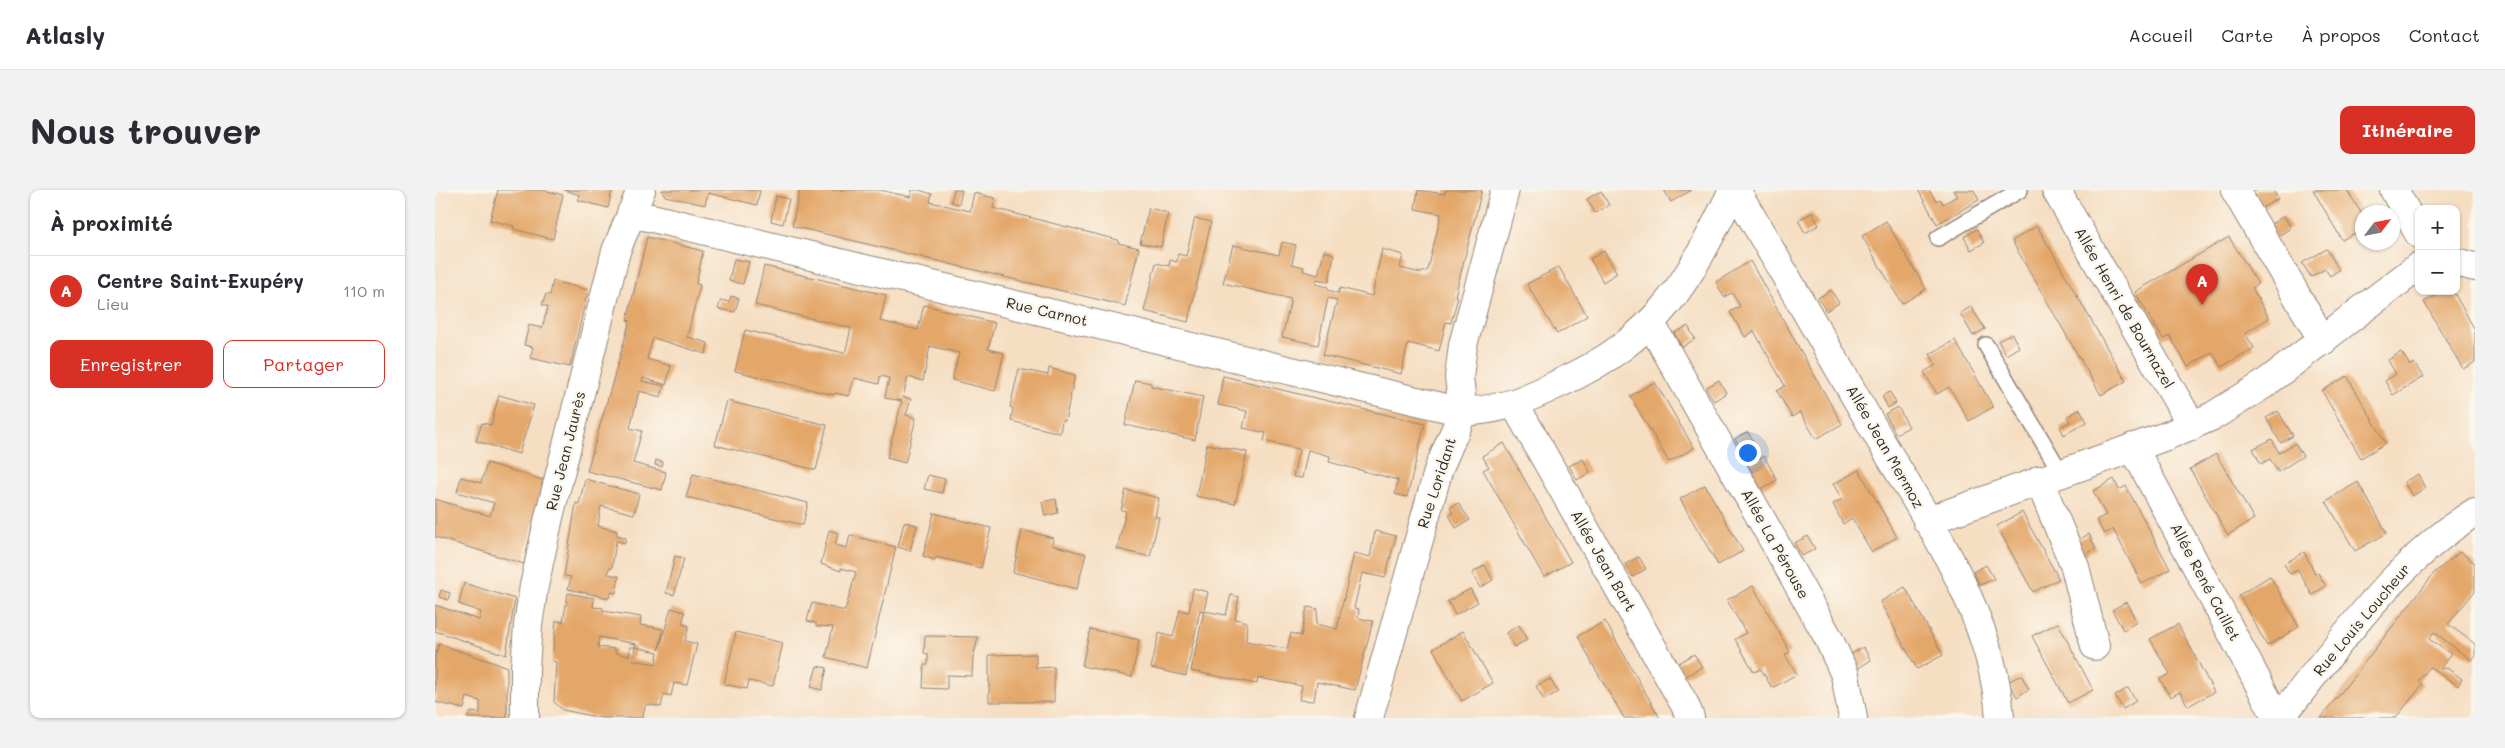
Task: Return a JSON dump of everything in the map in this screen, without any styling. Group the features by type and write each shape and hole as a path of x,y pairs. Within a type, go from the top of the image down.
{"street":[{"name":"Rue Loridant","path":"1369,718 1439,468 1463,412 1459,377 1463,344 1505,190"},
{"name":"Rue Carnot","path":"636,201 1463,412 1485,411 1515,405 1613,356 1651,324 1691,273 1734,190"},
{"name":"Allée Jean Mermoz","path":"1734,190 1959,578 1980,627 1995,678 2000,718"},
{"name":"Allée Henri de Bournazel","path":"2056,190 2192,426"},
{"path":"2235,190 2323,341"},
{"path":"2394,190 2415,227"},
{"name":"Rue Jean Jaurès","path":"525,718 525,668 534,586 549,517 616,251 636,201"},
{"path":"2460,263 2475,267"},
{"path":"1927,521 2192,426 2247,396 2323,341 2415,269"},
{"name":"Allée La Pérouse","path":"1651,324 1828,637 1847,683 1853,718"},
{"name":"Allée Jean Bart","path":"1515,405 1685,705 1690,718"},
{"name":"Allée René Caillet","path":"2133,447 2279,718"},
{"path":"2050,477 2095,646"},
{"name":"Rue Louis Loucheur","path":"2279,718 2385,589 2428,547 2475,512"}],"lane":[{"path":"1938,238 2020,190"},
{"path":"1986,345 2050,477"}],"building":[{"path":"498,190 543,190 563,195 553,239 513,229 514,226 490,220"},
{"path":"564,190 612,190 608,208 578,200 580,195"},
{"path":"662,190 760,190 757,205 708,193 705,205 665,196"},
{"path":"800,190 880,190 910,197 912,190 919,190 932,194 930,202 970,211 974,193 995,198 993,208 1118,240 1118,243 1139,248 1125,306 792,226"},
{"path":"954,190 962,190 959,204 951,202"},
{"path":"1418,190 1445,194 1446,190 1482,190 1455,296 1458,297 1451,323 1446,322 1439,351 1408,343 1401,374 1323,355 1337,300 1328,298 1318,345 1282,337 1291,299 1223,283 1233,245 1279,255 1282,242 1296,245 1292,264 1304,267 1303,271 1318,275 1324,251 1334,254 1329,282 1317,279 1315,284 1328,287 1328,290 1338,293 1340,288 1372,296 1382,249 1403,255 1400,268 1421,273 1428,270 1441,214 1415,209"},
{"path":"1664,190 1692,190 1671,202"},
{"path":"1918,190 1929,190 1936,201 1940,199 1943,204 1957,196 1953,190 1974,190 1979,200 1937,224"},
{"path":"2247,190 2273,190 2278,199 2258,210"},
{"path":"2313,190 2347,190 2356,205 2355,233 2342,240"},
{"path":"1601,191 1609,205 1595,213 1587,199"},
{"path":"776,196 789,199 783,224 771,221"},
{"path":"1149,208 1168,213 1161,247 1140,243"},
{"path":"1812,213 1819,225 1805,233 1798,220"},
{"path":"2284,216 2291,228 2275,238 2268,226"},
{"path":"1195,218 1211,222 1188,322 1144,311 1156,263 1169,266 1170,260 1177,262 1178,254 1186,256"},
{"path":"1886,221 1926,289 1902,304 1862,236"},
{"path":"2037,226 2126,381 2101,395 2012,241"},
{"path":"1977,229 1984,243 1971,250 1964,237"},
{"path":"647,237 703,251 696,284 700,285 687,337 708,343 706,354 653,338 647,359 671,366 666,385 643,378 642,381 664,386 661,397 639,391 630,428 642,431 633,463 666,472 662,490 587,471 630,321 627,320"},
{"path":"2229,237 2258,284 2252,288 2269,318 2245,333 2254,348 2221,367 2212,352 2188,367 2170,336 2163,339 2135,292"},
{"path":"2327,249 2339,270 2330,276 2325,269 2311,277 2302,263"},
{"path":"1604,251 1617,273 1603,282 1590,259"},
{"path":"734,259 749,262 743,284 729,281"},
{"path":"1750,261 1842,424 1816,439 1800,412 1792,417 1777,391 1785,386 1754,331 1745,337 1730,312 1740,306 1732,293 1724,297 1716,282"},
{"path":"764,266 886,295 880,321 918,330 924,305 995,323 988,349 1004,353 995,391 952,380 959,353 930,346 923,381 908,377 903,397 911,399 906,415 916,418 905,463 887,458 902,401 885,398 889,378 880,376 879,384 854,378 849,396 835,393 834,395 735,371 745,330 844,353 846,350 851,328 755,305"},
{"path":"1559,267 1587,316 1557,334 1527,284"},
{"path":"553,281 588,290 570,367 530,358 533,347 524,345 529,325 542,328 548,307 542,305 546,294 550,295"},
{"path":"1831,290 1839,303 1826,311 1818,298"},
{"path":"2437,295 2455,295 2475,330 2475,362 2463,369 2424,302"},
{"path":"731,296 739,298 735,312 718,309 721,300 729,302"},
{"path":"1971,307 1985,329 1973,336 1960,313"},
{"path":"1688,326 1695,339 1682,347 1674,333"},
{"path":"2012,334 2019,347 2006,355 1998,341"},
{"path":"1955,340 1993,407 1969,421 1949,387 1937,394 1924,372 1936,365 1930,354"},
{"path":"2401,352 2410,365 2414,363 2423,377 2393,395 2385,381 2396,374 2388,360"},
{"path":"1049,368 1075,375 1065,421 1062,420 1060,433 1011,421 1013,408 1010,407 1019,369 1048,375"},
{"path":"1223,376 1425,424 1407,497 1395,494 1398,480 1329,462 1330,456 1308,450 1302,478 1293,477 1299,449 1264,441 1266,433 1243,428 1247,411 1218,405"},
{"path":"2347,376 2386,443 2361,458 2322,391"},
{"path":"1135,380 1151,383 1151,386 1203,397 1195,440 1125,425"},
{"path":"1719,380 1726,393 1714,401 1706,388"},
{"path":"1655,382 1694,448 1669,462 1630,396"},
{"path":"1890,392 1896,403 1888,408 1882,396"},
{"path":"499,395 534,405 519,454 476,441 482,423 491,425"},
{"path":"727,401 827,425 816,470 715,445"},
{"path":"1898,407 1909,427 1896,434 1885,414"},
{"path":"2080,409 2087,422 2064,435 2060,427 2070,422 2067,417"},
{"path":"2278,411 2293,436 2281,443 2266,418"},
{"path":"1748,432 1756,446 1743,453 1735,439"},
{"path":"2272,439 2279,453 2295,443 2303,456 2278,472 2270,459 2261,464 2253,449"},
{"path":"1504,443 1571,562 1544,577 1483,470 1489,467 1482,456"},
{"path":"1207,444 1247,452 1235,504 1196,496"},
{"path":"2216,454 2254,519 2228,535 2190,469"},
{"path":"1764,456 1777,480 1761,489 1748,465"},
{"path":"1583,459 1590,472 1577,480 1569,466"},
{"path":"656,460 663,462 662,467 655,465"},
{"path":"487,463 543,480 524,564 435,537 435,499 490,516 494,503 457,492 461,477 481,483"},
{"path":"1859,470 1897,537 1872,552 1852,518 1843,524 1833,504 1842,499 1833,484"},
{"path":"693,474 808,503 803,525 686,497"},
{"path":"2418,474 2425,488 2412,496 2404,482"},
{"path":"928,475 945,479 942,493 924,489"},
{"path":"585,479 639,494 634,514 601,506 598,526 617,531 617,535 626,538 625,543 616,541 612,568 609,568 608,574 619,576 616,593 611,592 609,598 568,589 571,577 564,576 576,503 579,504"},
{"path":"2114,479 2119,490 2126,486 2170,569 2142,584 2113,529 2104,534 2096,520 2106,515 2093,491"},
{"path":"2358,482 2387,533 2355,551 2326,501"},
{"path":"1705,485 1743,551 1718,565 1680,499"},
{"path":"1126,490 1159,498 1155,517 1159,517 1150,557 1117,549 1126,511 1121,510"},
{"path":"1056,499 1058,513 1045,516 1042,502"},
{"path":"1458,503 1470,520 1456,528 1449,515 1453,513 1450,508"},
{"path":"2022,512 2059,579 2033,592 1997,526"},
{"path":"934,513 991,528 981,568 936,557 935,560 923,556"},
{"path":"904,522 917,525 910,551 898,547"},
{"path":"829,530 838,533 835,545 847,548 850,535 896,547 867,668 826,657 833,627 816,626 816,623 807,621 812,603 845,611 856,572 841,568 841,571 821,564"},
{"path":"1022,530 1053,538 1052,545 1086,554 1077,589 1013,572"},
{"path":"1375,531 1396,536 1385,578 1362,573 1354,608 1359,609 1358,618 1373,621 1355,690 1317,682 1314,701 1299,700 1302,686 1258,678 1257,684 1191,671 1204,611 1226,615 1231,595 1239,597 1235,619 1247,622 1246,641 1287,649 1291,633 1301,636 1307,607 1318,609 1316,624 1337,629 1354,553 1370,557"},
{"path":"2089,534 2096,549 2082,556 2075,542"},
{"path":"1808,536 1815,549 1802,556 1794,543"},
{"path":"2304,552 2316,575 2318,573 2326,586 2312,595 2298,570 2290,574 2284,564"},
{"path":"2460,552 2475,563 2475,591 2448,624 2475,644 2475,655 2471,660 2434,632 2429,639 2451,654 2440,669 2447,668 2462,679 2458,686 2430,667 2419,681 2423,684 2396,718 2321,718 2435,572"},
{"path":"675,556 684,558 674,595 666,593"},
{"path":"1639,557 1646,569 1633,577 1625,564"},
{"path":"1485,565 1493,580 1480,588 1472,573"},
{"path":"1986,565 1994,579 1980,585 1973,572"},
{"path":"2270,576 2299,627 2267,646 2239,595"},
{"path":"464,583 515,599 506,655 435,631 435,605 479,620 481,612 459,604"},
{"path":"1753,586 1790,652 1785,655 1797,674 1772,688 1761,669 1754,672 1735,639 1746,633 1727,600"},
{"path":"1905,587 1943,655 1917,669 1880,602"},
{"path":"1193,588 1208,592 1204,611 1200,610 1186,676 1151,668 1159,633 1173,637 1180,610 1189,612"},
{"path":"1470,589 1478,602 1455,615 1448,601"},
{"path":"441,590 450,593 448,600 439,597"},
{"path":"568,593 594,598 593,607 603,608 603,611 641,617 640,625 663,629 659,650 671,608 685,612 682,624 689,626 685,641 697,644 687,685 674,683 671,696 664,694 661,707 646,704 642,718 602,718 563,710 554,702 556,662 552,661 556,621 563,622","holes":["599,637 636,644 635,647 630,647 629,656 615,653 615,649 598,647","635,647 658,652 656,664 633,660"]},
{"path":"2126,602 2137,622 2123,630 2112,610"},
{"path":"1605,621 1660,718 1624,718 1593,665 1578,636"},
{"path":"2058,623 2093,690 2068,703 2032,636"},
{"path":"2178,624 2214,692 2188,706 2180,692 2170,697 2160,679 2170,674 2150,639"},
{"path":"1519,625 1527,640 1514,647 1506,633"},
{"path":"1090,629 1139,640 1132,677 1082,666"},
{"path":"1463,631 1493,683 1462,701 1433,649"},
{"path":"736,632 783,643 773,686 749,681 747,689 724,684"},
{"path":"925,636 978,637 973,658 972,676 947,675 947,689 923,688 924,665 928,665 928,654 924,653"},
{"path":"439,644 507,667 507,718 467,718 471,712 480,713 480,701 467,697 464,709 435,702 435,657"},
{"path":"1863,647 1871,660 1857,669 1850,655"},
{"path":"1036,654 1036,668 1054,667 1054,702 989,702 989,655"},
{"path":"1694,654 1702,667 1684,677 1677,664"},
{"path":"817,666 827,668 822,690 811,687"},
{"path":"2021,675 2029,689 2017,697 2008,682"},
{"path":"1550,679 1558,692 1544,700 1536,686"},
{"path":"2128,688 2136,701 2123,709 2115,696"}],"place":[{"name":"Centre Saint-Exupéry","path":"2202,305"}]}
